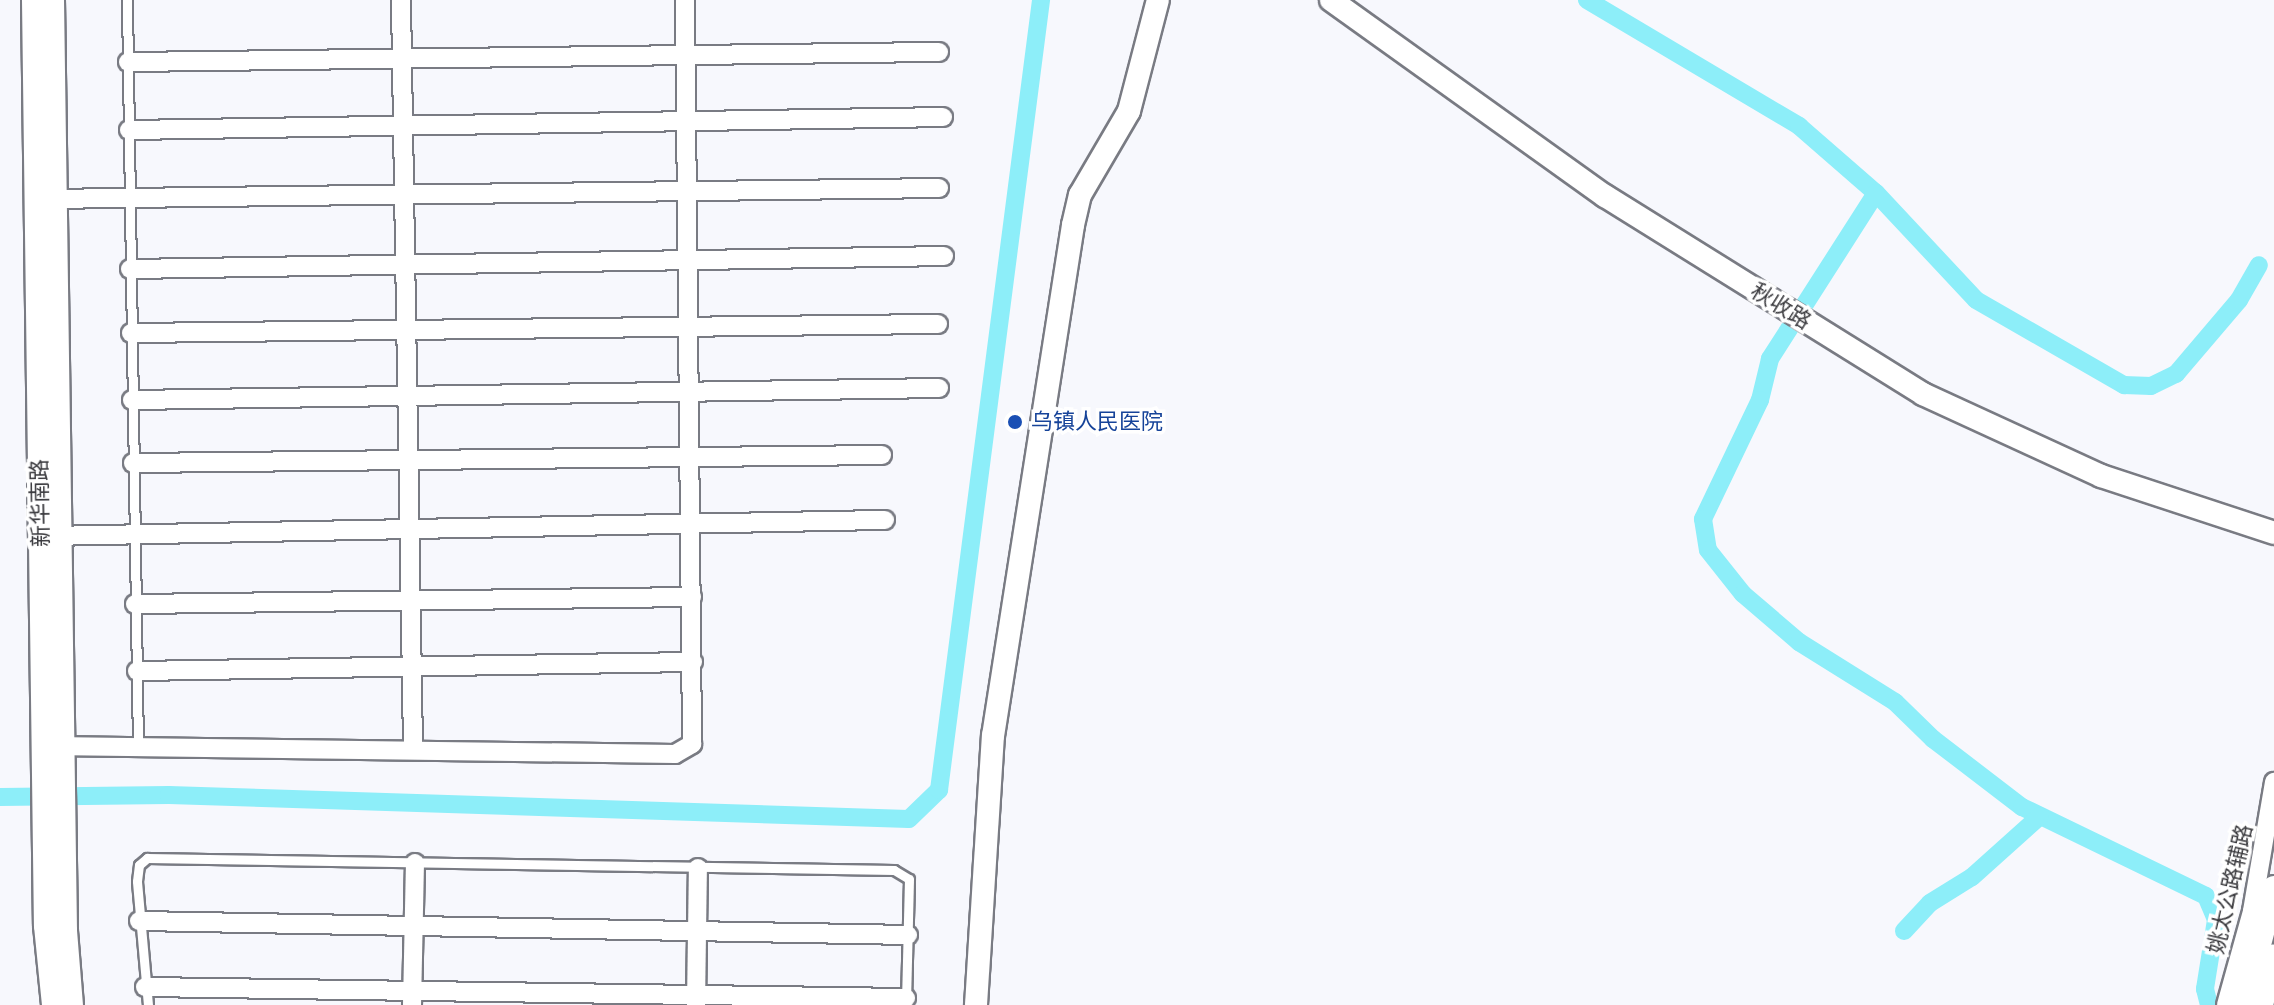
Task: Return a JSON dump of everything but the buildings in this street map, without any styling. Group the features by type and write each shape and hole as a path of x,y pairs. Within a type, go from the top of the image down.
{"main road":[{"path":"2244,1002 2274,888"},
{"path":"2244,1002 2274,954"}],"street":[{"name":"新华南路","path":"33,0 46,199"},
{"name":"新华南路","path":"53,0 46,199 55,784 72,1005"},
{"path":"401,0 413,750"},
{"path":"55,746 685,751 693,730 693,662 685,0"},
{"path":"976,1005 993,736 1073,225 1080,195 1129,111 1158,0"},
{"name":"秋收路","path":"1331,0 1605,196 1923,394 2101,476 2274,533"},
{"path":"128,62 939,52"},
{"path":"129,130 943,117"},
{"path":"46,199 939,188"},
{"path":"130,269 944,256"},
{"path":"131,333 938,324"},
{"path":"132,400 939,388"},
{"path":"133,463 882,455"},
{"path":"51,536 885,520"},
{"path":"135,604 692,597"},
{"path":"137,671 693,662"},
{"name":"姚太公路辅路","path":"2244,1002 2274,782"},
{"name":"新华南路","path":"53,1005 45,926 56,813"},
{"path":"412,998 415,863"},
{"path":"696,1000 698,868"},
{"path":"139,921 908,935"},
{"path":"146,996 906,1002"}],"lane":[{"path":"127,0 138,747"},
{"path":"146,996 137,881 139,865 147,858 904,873 909,879 906,1002"}],"waterway":[{"path":"0,797 169,795 909,819 939,790 1041,0"},
{"path":"1587,0 1799,126 1876,193 1976,300 2124,385 2151,386 2176,374 2239,300 2259,265"},
{"path":"1876,193 1770,359 1760,400 1703,519 1708,550 1743,594 1799,642 1895,702 1933,739 2022,807 2206,896 2216,920 2205,989 2209,1005"},
{"path":"1904,931 1930,903 1972,877 2040,816"}],"place":[{"name":"乌镇人民医院","path":"1015,422"}]}
